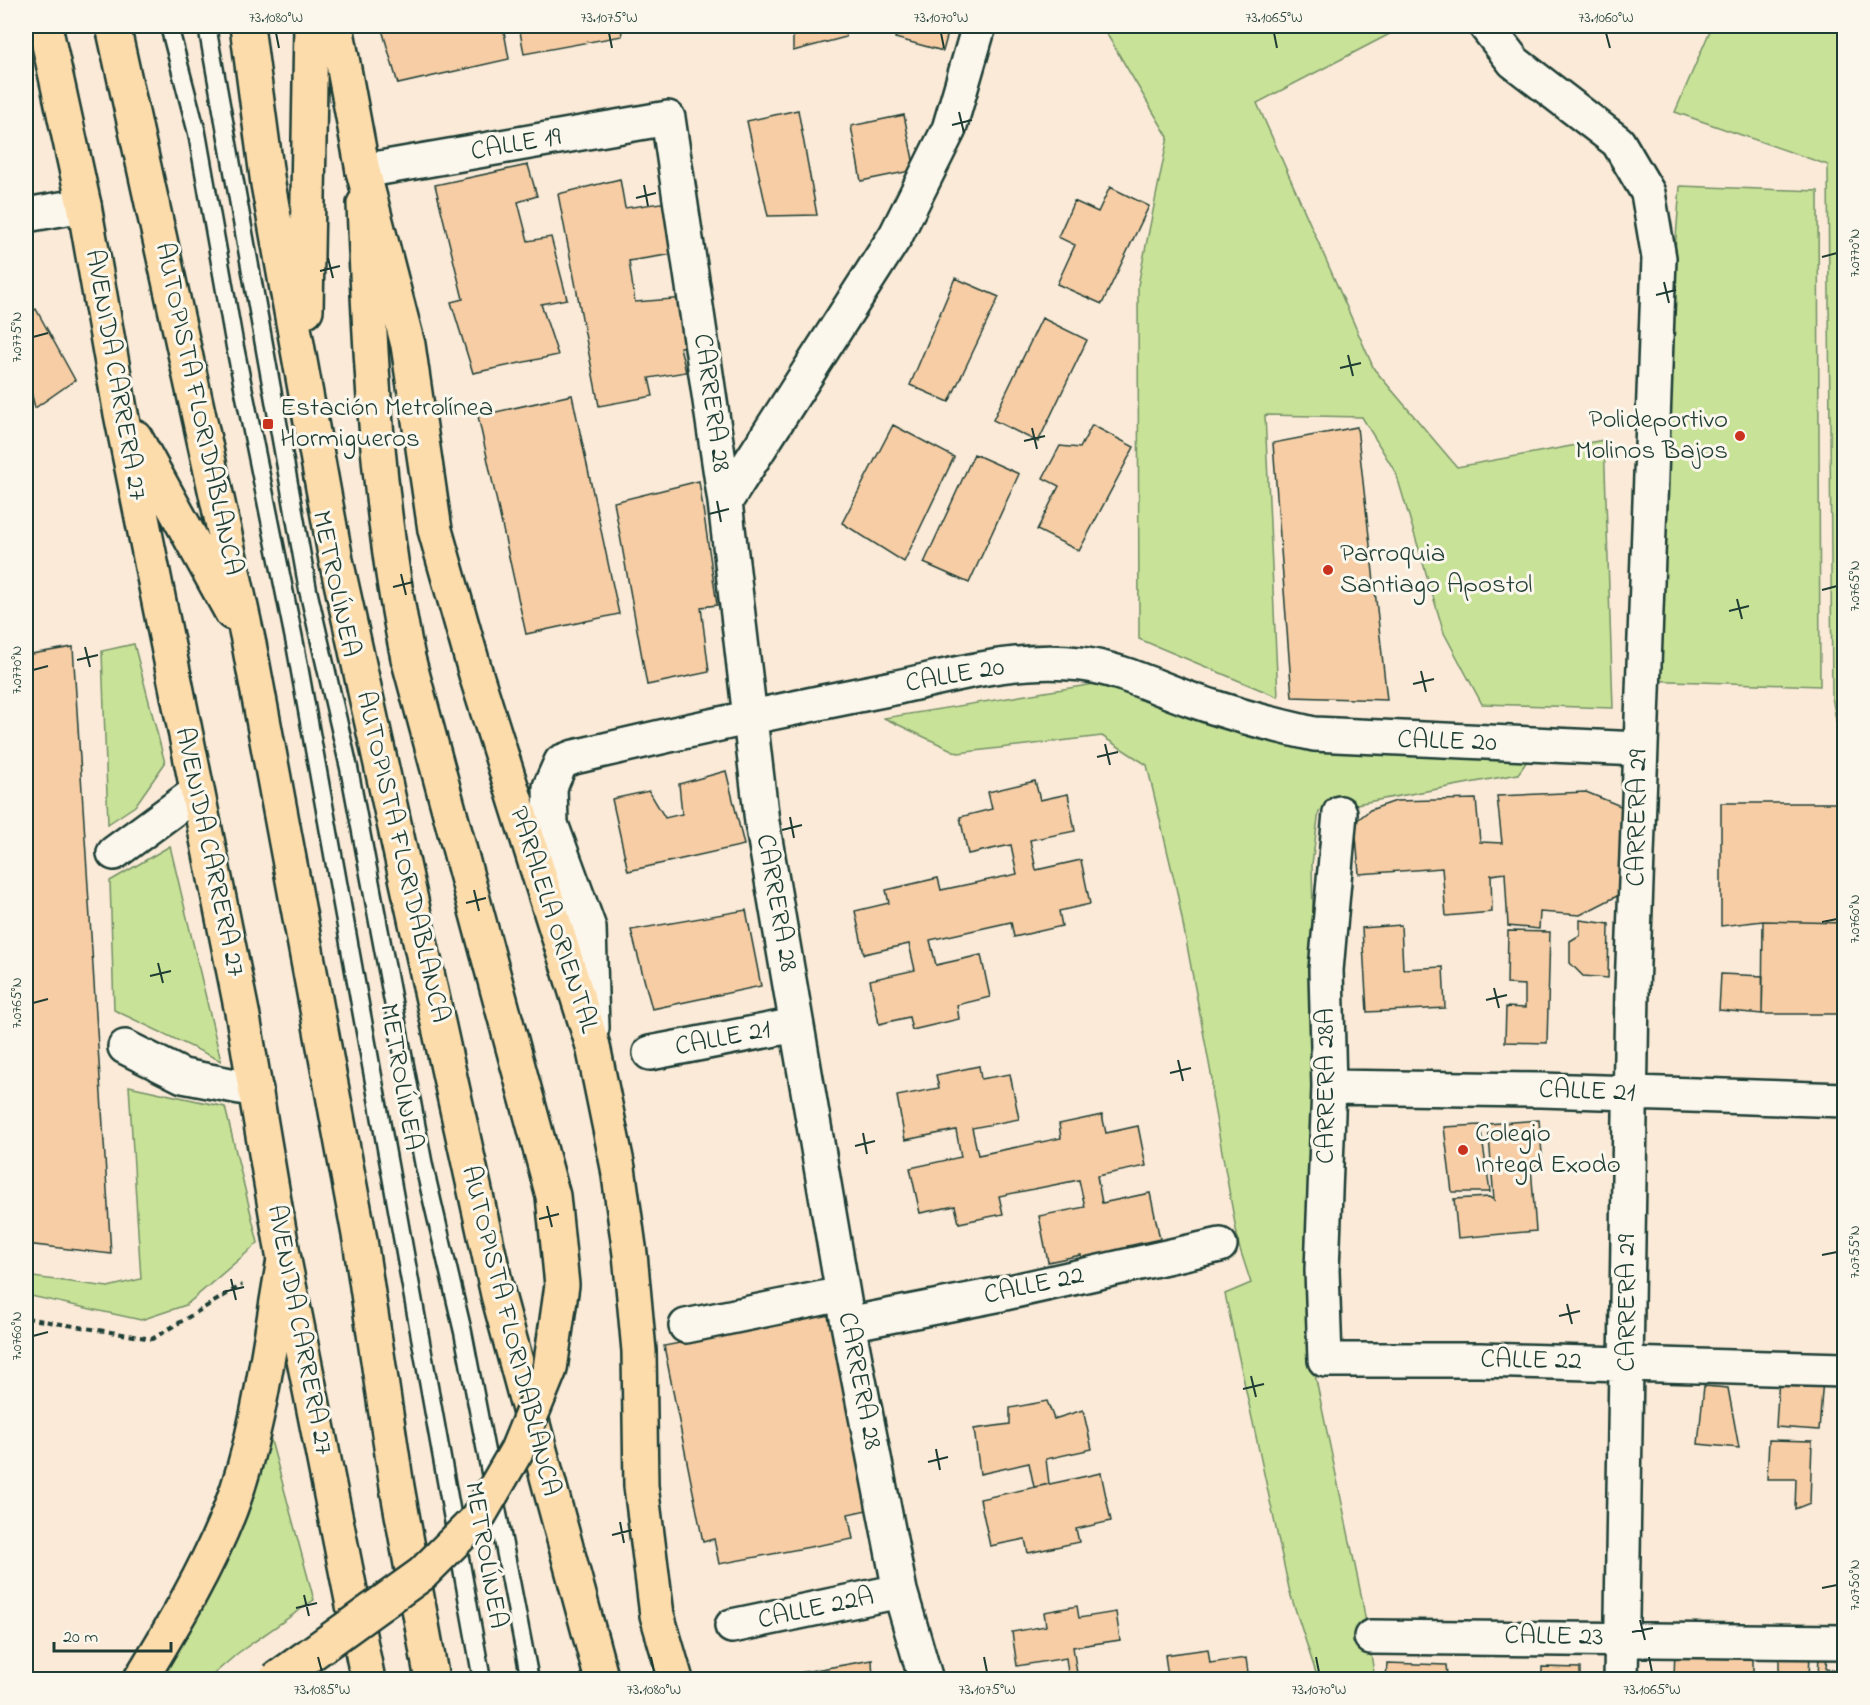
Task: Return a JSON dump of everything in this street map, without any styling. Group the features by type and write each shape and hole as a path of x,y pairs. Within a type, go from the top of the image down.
{"main road":[{"name":"AVENIDA CARRERA 27","path":"45,26 84,205 120,409 256,1090 284,1260 368,1680"},
{"name":"AUTOPISTA FLORIDABLANCA","path":"113,26 249,644 360,1240 399,1498 432,1680"},
{"name":"AUTOPISTA FLORIDABLANCA","path":"247,26 268,184 336,560 498,1295 602,1680"},
{"path":"305,381 311,26"},
{"path":"275,1680 422,1574 477,1519 517,1450 550,1369 562,1285 553,1196 408,658 390,560 369,323 363,171 336,26"},
{"name":"PARALELA ORIENTAL","path":"363,171 408,345 435,530 477,678 593,1046 618,1168 630,1254 639,1351 640,1486 657,1615 676,1680"},
{"path":"120,409 249,644"},
{"path":"140,1680 195,1584 230,1510 253,1432 284,1260"}],"street":[{"path":"725,502 896,236 949,129 979,26"},
{"name":"CARRERA 29","path":"1486,26 1515,62 1618,142 1648,193 1659,258 1639,749 1638,862 1632,990 1621,1680"},
{"name":"CALLE 19","path":"363,171 668,118"},
{"name":"CARRERA 28","path":"668,118 725,502 762,822 845,1309 900,1591 926,1680"},
{"path":"26,214 84,205"},
{"name":"CALLE 20","path":"593,1046 589,928 551,824 550,787 561,762 574,757 749,717 981,670 1042,661 1082,664 1124,673 1191,700 1276,726 1314,734 1639,749"},
{"path":"114,853 197,792"},
{"name":"CARRERA 28A","path":"1325,1360 1322,1270 1329,1087 1326,970 1340,813"},
{"name":"CALLE 21","path":"650,1053 796,1025"},
{"path":"126,1047 183,1076 256,1090"},
{"name":"CALLE 21","path":"1329,1087 1845,1100"},
{"name":"CALLE 22","path":"686,1326 1001,1294 1220,1245"},
{"name":"CALLE 22","path":"1325,1360 1480,1360 1845,1370"},
{"name":"CALLE 22A","path":"732,1626 900,1591"},
{"name":"CALLE 23","path":"1371,1637 1845,1642"}],"lane":[{"name":"METROLÍNEA","path":"170,26 197,133 236,347 295,644 482,1680"},
{"name":"METROLÍNEA","path":"207,26 308,590 349,768 424,1166 464,1332 530,1680"}],"path":[{"path":"26,1318 152,1339 284,1260"}],"green space":[{"path":"1102,26 1405,26 1257,103 1374,369 1457,467 1604,440 1613,708 1482,704 1444,633 1396,473 1362,417 1265,415 1278,697 1139,639 1138,285 1168,137"},
{"path":"1712,26 1844,26 1844,766 1832,697 1828,165 1675,112"},
{"name":"Polideportivo Molinos Bajos","path":"1680,186 1818,191 1820,686 1642,680"},
{"path":"134,644 165,763 135,806 108,824 102,651"},
{"path":"1113,681 1309,742 1539,744 1518,774 1319,811 1312,864 1317,1118 1309,1346 1362,1599 1375,1679 1318,1679 1290,1593 1225,1294 1251,1283 1239,1246 1212,1096 1212,1079 1177,892 1147,765 1102,736 958,753 884,718"},
{"path":"170,846 221,1061 114,1010 110,881"},
{"path":"129,1086 225,1107 258,1243 186,1305 141,1320 26,1295 26,1276 108,1287 141,1279"},
{"path":"269,1433 314,1600 238,1653 208,1679 162,1680 209,1596 251,1500"}],"building":[{"path":"381,26 503,26 509,59 398,84"},
{"path":"519,26 621,26 622,36 524,54"},
{"path":"793,26 843,26 846,37 793,51"},
{"path":"898,26 950,26 943,51 895,38"},
{"path":"798,110 817,215 768,216 747,121"},
{"path":"904,115 915,170 861,181 851,126"},
{"path":"528,165 537,196 518,202 528,241 551,237 567,299 541,304 558,355 473,373 451,302 463,299 435,185"},
{"path":"620,179 625,208 675,201 680,253 629,261 635,302 686,298 695,344 680,347 686,372 649,378 653,396 599,406 558,194"},
{"path":"1110,187 1149,206 1102,304 1057,284 1075,245 1058,237 1074,201 1098,212"},
{"path":"955,278 999,297 949,402 910,385"},
{"path":"36,309 75,380 35,408 26,371 26,316"},
{"path":"1042,318 1087,340 1038,442 993,420"},
{"path":"572,395 619,614 526,634 478,416"},
{"path":"893,425 954,457 904,562 842,523"},
{"path":"1092,425 1134,447 1079,551 1037,530 1059,486 1043,478 1060,446 1080,448"},
{"name":"Parroquia Santiago Apostol","path":"1357,427 1387,700 1292,697 1273,443"},
{"path":"974,454 1019,474 969,583 924,563"},
{"path":"699,481 717,605 701,607 709,672 647,685 614,502"},
{"path":"73,647 111,1254 26,1244 26,655"},
{"path":"726,771 744,845 628,871 612,799 649,791 665,818 682,814 679,784"},
{"path":"1035,781 1040,800 1068,794 1075,831 1030,840 1036,870 1081,860 1090,904 1059,911 1062,926 1014,937 1011,922 930,940 936,965 981,955 990,997 957,1005 959,1019 912,1030 909,1017 879,1024 870,980 915,970 909,944 864,954 855,911 889,903 886,890 938,878 941,890 1017,874 1011,845 968,854 960,817 992,809 988,792"},
{"path":"1586,792 1623,807 1623,893 1580,915 1540,912 1539,929 1508,926 1505,873 1491,875 1492,912 1446,916 1442,868 1359,874 1355,822 1370,810 1396,801 1476,799 1480,842 1502,843 1497,796"},
{"path":"1721,803 1844,803 1844,923 1763,921 1721,926"},
{"path":"746,910 761,986 652,1009 631,930"},
{"path":"1580,920 1609,924 1608,978 1583,976 1570,963 1570,941 1580,935"},
{"path":"1763,921 1844,923 1844,1014 1762,1014"},
{"path":"1401,925 1403,969 1443,967 1445,1008 1367,1012 1362,928"},
{"path":"1508,931 1550,932 1547,1043 1505,1042 1506,1007 1525,1008 1525,985 1507,984"},
{"path":"1721,974 1763,976 1762,1014 1719,1010"},
{"path":"979,1066 981,1079 1010,1074 1019,1119 972,1128 978,1155 1061,1138 1059,1124 1102,1115 1106,1133 1138,1126 1146,1166 1097,1176 1102,1203 1150,1193 1160,1239 1127,1246 1129,1261 1084,1270 1081,1255 1048,1262 1039,1216 1085,1207 1079,1180 999,1196 1003,1214 959,1223 955,1206 920,1213 910,1168 961,1157 956,1130 905,1140 897,1096 939,1088 936,1075"},
{"path":"1539,1120 1543,1165 1531,1167 1536,1231 1458,1238 1454,1199 1489,1197 1494,1200 1488,1124"},
{"path":"1480,1125 1490,1192 1452,1192 1444,1127"},
{"path":"837,1313 876,1508 848,1514 853,1539 719,1564 714,1539 703,1542 664,1346"},
{"path":"1779,1377 1823,1379 1819,1430 1776,1427"},
{"path":"1704,1386 1728,1388 1739,1448 1698,1444"},
{"path":"1047,1401 1054,1419 1083,1410 1092,1449 1046,1459 1049,1484 1034,1487 1029,1463 980,1474 974,1429 1010,1424 1010,1408"},
{"path":"1769,1440 1812,1441 1810,1503 1795,1509 1796,1479 1767,1479"},
{"path":"1101,1473 1111,1521 1076,1529 1079,1542 1028,1553 1025,1539 990,1546 980,1499"},
{"path":"1077,1606 1079,1618 1116,1612 1120,1640 1073,1647 1078,1680 1069,1680 1066,1658 1017,1666 1012,1632 1046,1626 1044,1612"},
{"path":"1675,1646 1753,1647 1753,1680 1674,1680"},
{"path":"1208,1649 1210,1663 1246,1658 1249,1680 1155,1680 1168,1677 1165,1655"},
{"path":"1779,1650 1810,1651 1809,1680 1779,1680"},
{"path":"1819,1653 1827,1653 1826,1669 1844,1671 1844,1680 1818,1680"},
{"path":"872,1660 873,1680 759,1680"},
{"path":"1387,1663 1446,1665 1447,1675 1458,1675 1458,1680 1386,1680"},
{"path":"1542,1667 1580,1668 1580,1680 1542,1680"}],"place":[{"name":"Estación Metrolínea Hormigueros","path":"268,424"},
{"name":"Polideportivo Molinos Bajos","path":"1740,436"},
{"name":"Parroquia Santiago Apostol","path":"1328,570"},
{"name":"Colegio Integd Exodo","path":"1463,1150"}]}
